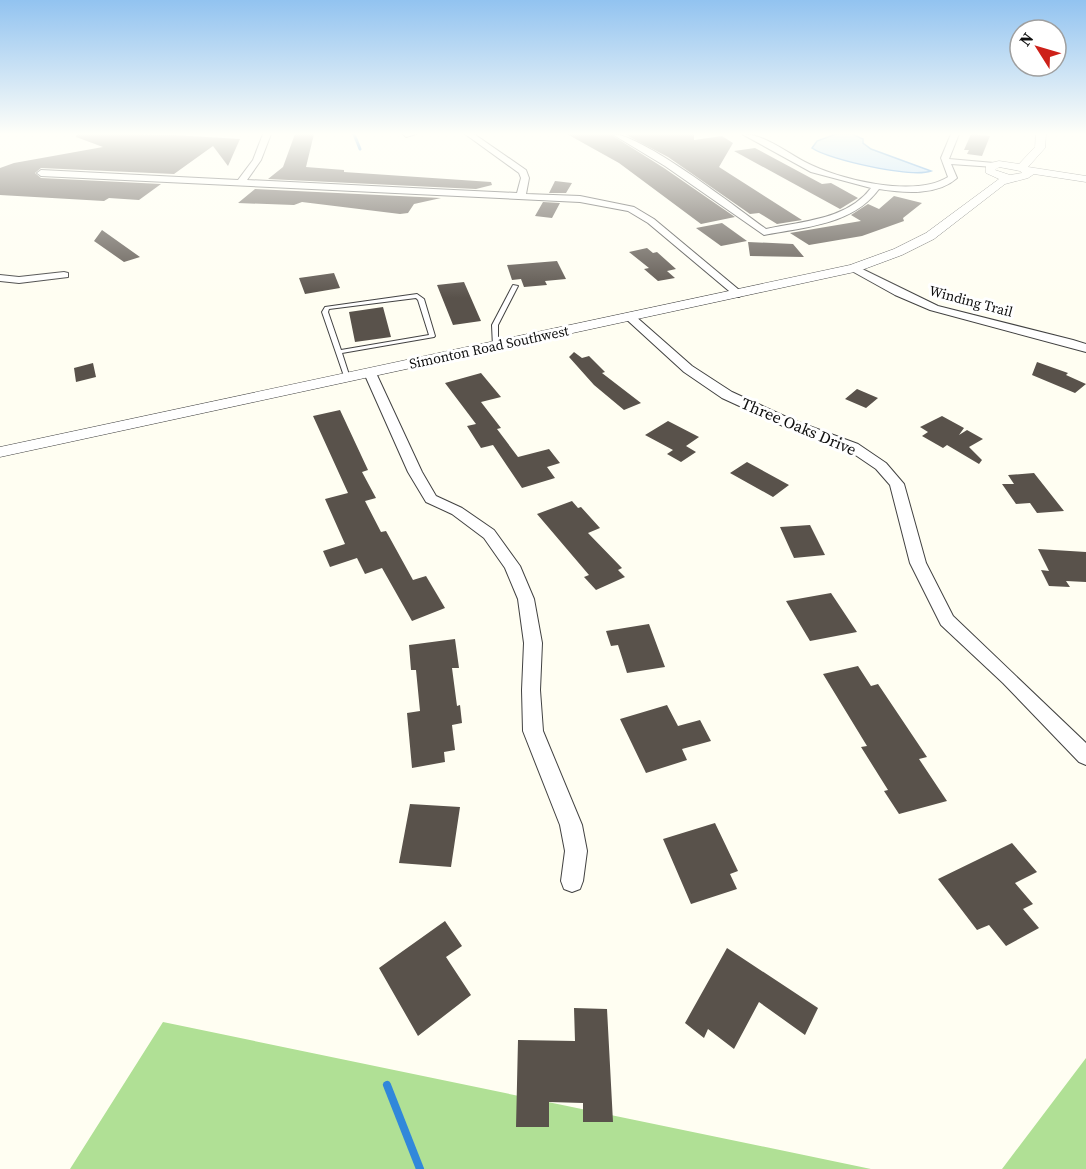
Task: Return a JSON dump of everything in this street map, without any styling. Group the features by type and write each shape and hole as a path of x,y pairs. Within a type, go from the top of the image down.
{"street":[{"path":"360,189 580,199 631,209 651,221 739,294"},
{"path":"521,196 523,189"},
{"path":"703,189 764,232 844,214 867,201 876,189"},
{"name":"Simonton Road Southwest","path":"964,208 968,200 982,189"},
{"name":"Simonton Road Southwest","path":"0,452 854,268 909,247 944,227 964,208 991,189"},
{"name":"Winding Trail","path":"854,268 895,292 932,307 975,320 1037,333 1086,348"},
{"path":"0,278 19,280 64,275"},
{"name":"Three Oaks Drive","path":"630,317 688,369 727,395 788,423 853,447 881,466 897,484 918,563 947,620 1010,678 1086,756"},
{"path":"370,373 415,472 430,499 457,511 489,534 512,566 526,599 533,643 531,690 534,731 571,825 576,851 572,881"}],"lane":[{"path":"495,346 495,325 515,286"},
{"path":"338,352 432,336 421,299 417,296 327,308 325,312 338,352 347,378"}],"green space":[{"path":"163,1022 871,1169 70,1169"},
{"path":"1086,1058 1086,1169 1002,1169"}],"building":[{"path":"0,189 155,189 139,200 109,198 104,201 0,195"},
{"path":"255,189 441,198 414,204 408,213 400,214 302,202 294,205 238,203"},
{"path":"551,189 569,189 566,193 549,193"},
{"path":"653,189 694,189 735,217 701,224"},
{"path":"713,189 753,189 802,220 777,224 759,213 750,214"},
{"path":"803,189 841,189 858,198 840,209"},
{"path":"894,196 922,203 903,218 904,221 862,236 809,245 790,233 861,221 851,215 868,204 879,209"},
{"path":"543,202 560,203 552,218 535,216"},
{"path":"722,223 747,241 721,246 696,228"},
{"path":"102,230 140,257 124,262 94,241"},
{"path":"748,242 793,244 804,257 750,256"},
{"path":"647,248 653,253 657,252 676,269 667,271 675,278 658,281 644,269 649,268 629,252"},
{"path":"557,261 566,279 545,281 547,285 524,287 521,279 512,280 507,265"},
{"path":"334,273 340,288 305,294 299,278"},
{"path":"464,282 481,321 453,325 437,285"},
{"path":"383,307 391,337 355,342 349,312"},
{"path":"574,352 582,358 589,356 605,372 602,373 641,403 624,410 594,385 569,357"},
{"path":"1037,362 1068,373 1066,375 1086,384 1075,393 1032,375"},
{"path":"93,363 96,377 76,382 74,368"},
{"path":"481,373 501,397 481,402 501,428 497,429 518,457 549,449 560,463 547,467 555,478 522,488 493,445 481,448 467,426 476,424 445,383"},
{"path":"857,389 878,398 866,408 845,399"},
{"path":"340,410 368,470 362,472 376,498 365,501 381,532 386,531 413,580 426,576 445,608 412,621 382,568 365,574 357,558 330,567 323,551 345,544 325,499 348,493 313,416"},
{"path":"942,416 964,428 959,435 967,430 983,439 969,447 982,460 979,464 947,445 943,448 922,436 928,432 920,427"},
{"path":"668,421 699,437 686,446 696,452 681,462 667,454 673,450 645,435"},
{"path":"747,462 789,485 773,497 730,473"},
{"path":"1034,473 1064,511 1037,513 1030,503 1016,504 1002,484 1014,484 1008,475"},
{"path":"572,501 578,508 581,507 600,528 588,533 622,568 618,570 625,577 596,590 584,577 589,575 537,514"},
{"path":"810,525 825,555 794,558 780,527"},
{"path":"1038,549 1086,552 1086,582 1066,581 1070,587 1049,586 1041,570 1049,571"},
{"path":"831,593 857,632 810,641 786,601"},
{"path":"649,624 665,667 627,673 618,645 611,646 606,631"},
{"path":"455,639 459,668 452,668 457,706 460,705 462,723 452,725 455,750 444,752 445,762 412,768 407,713 420,711 416,670 411,670 409,645"},
{"path":"858,666 871,686 878,684 927,757 919,759 947,801 899,814 884,791 888,790 861,747 867,746 823,674"},
{"path":"667,705 678,726 700,720 711,741 682,749 687,760 646,773 620,719"},
{"path":"410,804 460,807 451,867 399,863"},
{"path":"715,823 738,871 730,874 737,889 691,904 663,839"},
{"path":"1012,843 1037,872 1015,883 1033,904 1023,909 1039,928 1006,946 989,925 977,930 938,879"},
{"path":"445,921 462,946 446,957 471,995 418,1036 379,968"},
{"path":"727,948 818,1008 805,1035 759,1002 734,1049 708,1029 704,1038 685,1023"},
{"path":"574,1008 607,1009 613,1122 583,1122 583,1103 549,1102 549,1127 516,1127 518,1040 575,1041"}],"waterway":[{"path":"387,1085 420,1169"}]}
